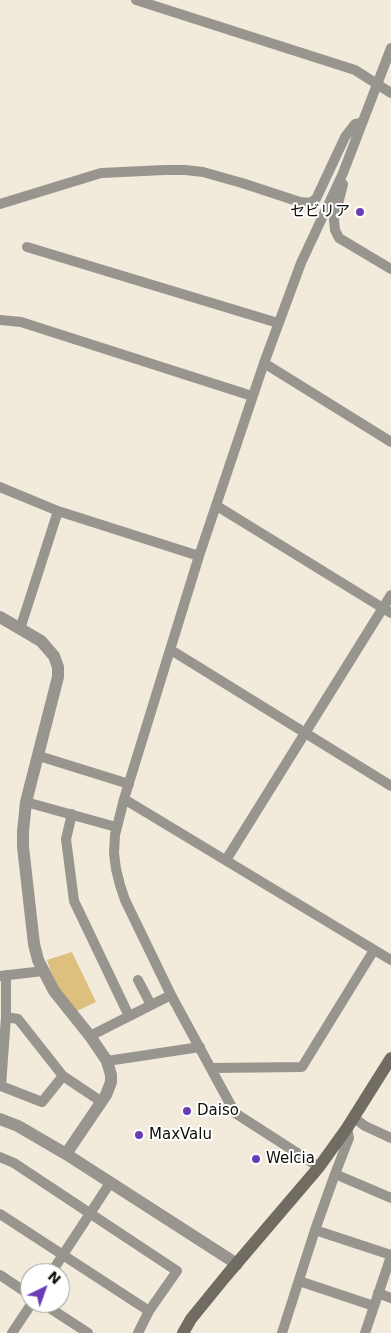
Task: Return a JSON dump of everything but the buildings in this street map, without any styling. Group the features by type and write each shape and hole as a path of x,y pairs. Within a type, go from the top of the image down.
{"main road":[{"path":"183,1333 191,1320 319,1167 350,1123 391,1058"}],"street":[{"path":"136,0 166,4 355,70 391,94"},
{"path":"319,1167 235,1113 171,995 132,916 120,885 114,852 116,827 124,799 199,556 252,396 301,263 343,173 391,48"},
{"path":"0,204 101,172 164,170 203,172 300,202 310,203 316,199 344,137 355,124 361,124"},
{"path":"343,173 343,184 334,220 335,230 339,238 391,269"},
{"path":"27,247 278,323"},
{"path":"0,320 21,322 252,396"},
{"path":"264,363 391,442"},
{"path":"0,487 58,512 199,556"},
{"path":"217,506 387,610"},
{"path":"20,629 58,512"},
{"path":"226,860 387,610 391,595"},
{"path":"0,617 41,641 49,648 58,667 58,677 26,802 23,831 23,847 34,944 38,960 54,991 90,1036 107,1061 111,1075 110,1089 66,1154"},
{"path":"171,650 391,786"},
{"path":"39,756 129,784"},
{"path":"124,799 391,960"},
{"path":"26,802 116,827"},
{"path":"72,814 66,839 74,901 128,1016"},
{"path":"211,1068 302,1067 374,950"},
{"path":"43,971 3,975 6,1017 1,1086 42,1102 63,1076"},
{"path":"138,980 151,1005"},
{"path":"90,1036 171,995"},
{"path":"6,1017 18,1019 63,1076 102,1102"},
{"path":"107,1061 200,1047"},
{"path":"0,1119 25,1130 66,1154 237,1264"},
{"path":"282,1333 315,1230 349,1138 350,1123 365,1126 391,1138"},
{"path":"0,1157 14,1163 177,1271 149,1312 138,1333"},
{"path":"335,1174 391,1198"},
{"path":"57,1263 110,1183"},
{"path":"0,1214 149,1312"},
{"path":"315,1230 391,1256 365,1333"},
{"path":"0,1275 20,1288"},
{"path":"299,1281 374,1306"},
{"path":"378,1293 391,1298"},
{"path":"12,1333 25,1313"},
{"path":"57,1313 88,1333"}],"shaded area":[{"path":"72,952 96,1002 77,1011 55,984 47,960"}],"place":[{"name":"セビリア","path":"360,212"},
{"name":"Daiso","path":"187,1111"},
{"name":"MaxValu","path":"139,1135"},
{"name":"Welcia","path":"256,1159"}]}
